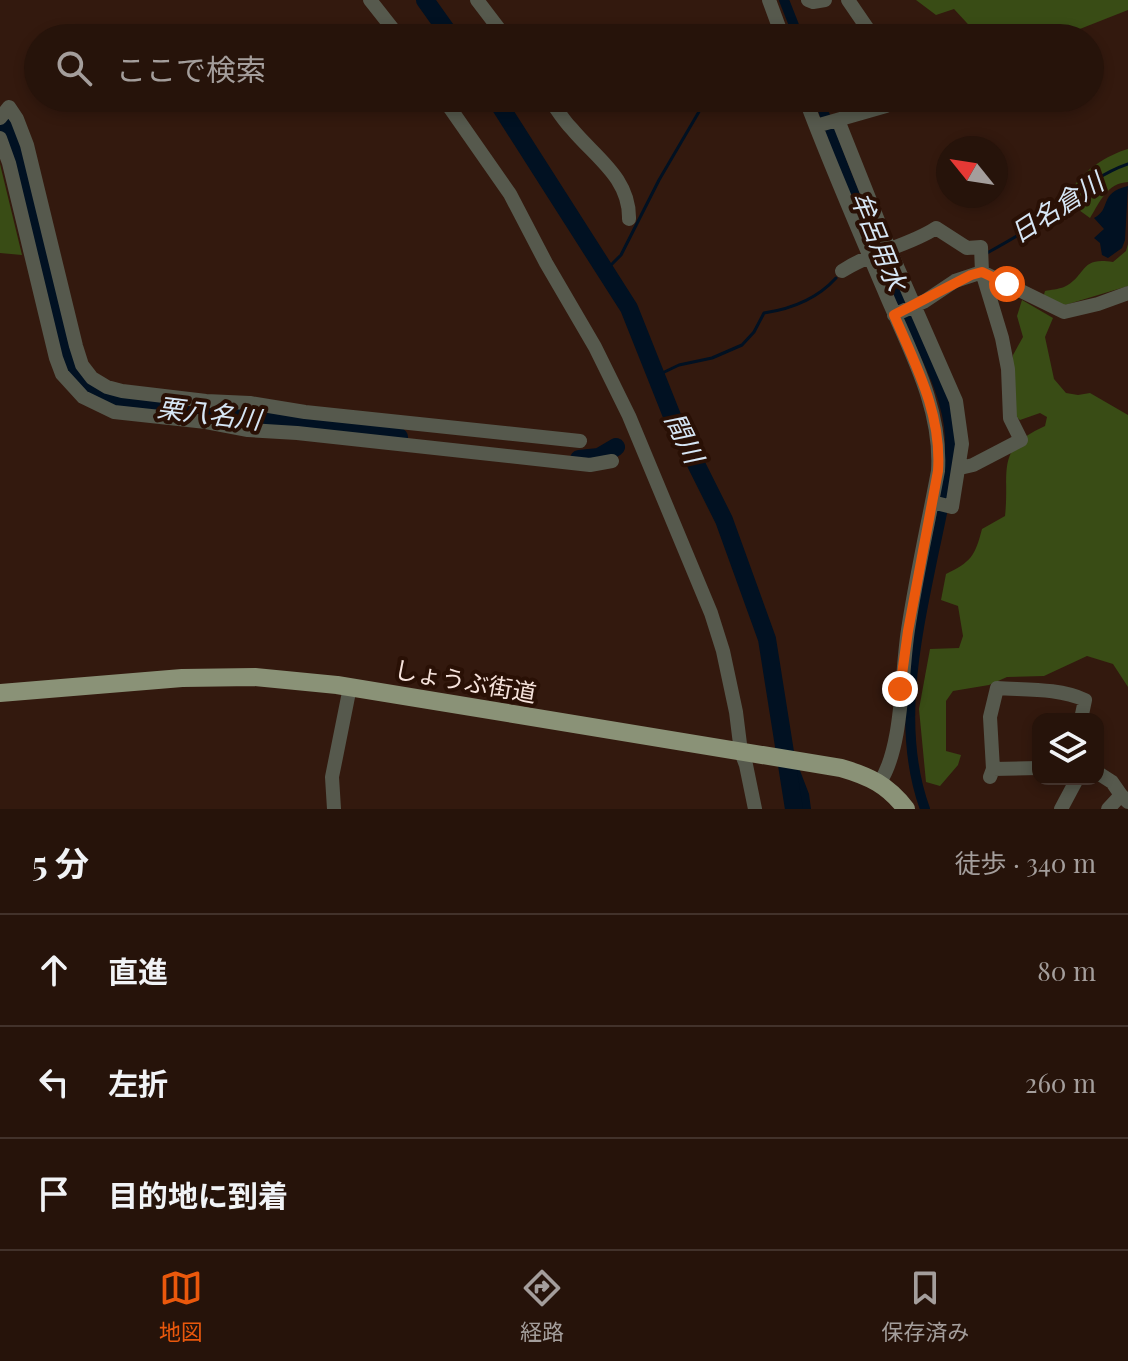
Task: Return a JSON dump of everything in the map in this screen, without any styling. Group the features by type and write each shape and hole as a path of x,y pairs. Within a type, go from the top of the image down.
{"main road":[{"name":"しょうぶ街道","path":"0,693 182,678 255,677 350,687 841,768 880,782 895,794 906,809"}],"street":[{"path":"370,0 389,24"},
{"path":"477,0 495,24"},
{"path":"769,0 778,24"},
{"path":"808,0 825,0"},
{"path":"848,0 864,24"},
{"path":"4,108 17,119 27,145 79,356 92,378 107,387 206,401 250,403 305,412 580,441"},
{"path":"453,112 510,194 595,347 629,416 711,613 726,666 755,809"},
{"path":"559,112 616,177 623,188 629,219"},
{"path":"817,112 827,123 905,309 938,428 940,446 939,504 908,631 896,741 888,770 880,782"},
{"path":"827,123 865,112"},
{"path":"827,123 905,309 956,401 962,444 960,468 952,507 939,504"},
{"path":"0,138 9,163 56,358 69,385 95,405 114,412 248,430 590,465 612,461"},
{"path":"842,271 880,251 920,238 936,228 967,248 981,247 982,272 1008,369 1010,418 1021,440 973,465 960,468"},
{"path":"905,309 925,301 955,281 982,272 1064,312 1128,293"},
{"path":"334,809 332,777 350,687"},
{"path":"1032,769 992,773 990,717 997,688 1063,692 1085,700 1084,713"},
{"path":"1104,777 1125,798 1108,809"},
{"path":"1061,809 1074,785"}],"green space":[{"path":"916,0 1128,0 1128,10 1092,24 968,24 954,9 936,15"},
{"path":"1128,149 1128,182 1109,190 1090,218 1072,205 1072,192 1080,178 1104,160"},
{"path":"0,164 22,255 0,253"},
{"path":"1128,244 1128,286 1065,305 1043,298 1045,291 1071,283 1089,264 1113,262 1126,251"},
{"path":"1022,300 1053,318 1045,337 1054,379 1066,393 1090,393 1128,415 1128,687 1113,664 1087,656 1044,676 1007,677 989,685 953,691 946,701 946,751 961,755 958,765 940,786 926,782 919,709 930,649 959,648 963,636 958,606 941,600 946,574 971,557 982,529 1005,516 1006,473 1011,452 1018,443 1045,426 1047,417 1040,413 1020,420 1013,414 1013,355 1023,337 1017,316"}],"water":[{"path":"1128,186 1125,240 1122,248 1108,258 1102,255 1100,243 1094,238 1104,229 1094,218 1113,193"},
{"path":"782,766 799,768 811,809 790,809"}],"waterway":[{"name":"間川","path":"425,0 442,24"},
{"name":"牟呂用水","path":"784,0 793,24"},
{"name":"間川","path":"504,112 629,308 672,416 724,520 767,639 794,809"},
{"path":"606,270 621,255 659,180 699,112"},
{"name":"牟呂用水","path":"824,112 858,203 932,370 948,420 950,452 947,480 921,615 910,713 911,746 925,809"},
{"name":"栗八名川","path":"0,117 11,131 66,359 86,384 102,395 133,405 399,437"},
{"name":"日名倉川","path":"987,253 1033,226 1095,180 1128,164"},
{"name":"日名倉川","path":"656,376 679,365 712,358 742,345 754,332 764,313 803,302 821,292 836,278"},
{"name":"栗八名川","path":"579,459 599,457 616,447"}],"route":[{"path":"900,689 940,446 930,401 894,315 971,275 982,272 1007,284"}]}
